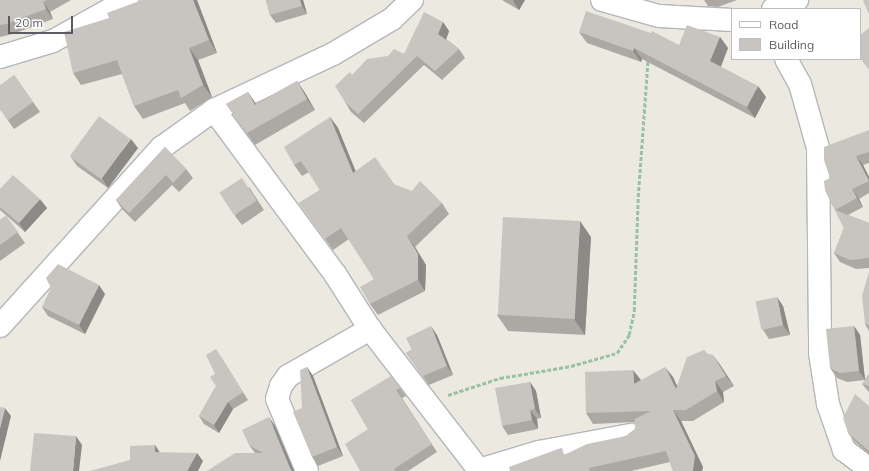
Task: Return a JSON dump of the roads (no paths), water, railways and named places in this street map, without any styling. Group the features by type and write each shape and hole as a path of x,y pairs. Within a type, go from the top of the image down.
{"street":[{"path":"0,57 53,40 127,0"},
{"path":"0,326 161,148 214,110 333,54 392,19 412,0"},
{"path":"602,0 659,16 731,20"},
{"path":"776,8 797,0"},
{"path":"787,60 800,84 818,148 820,353 828,404 844,450 869,468"},
{"path":"214,110 335,274 370,329 478,470 539,452 631,435"},
{"path":"307,471 277,399 281,386 288,376 370,329"}]}
